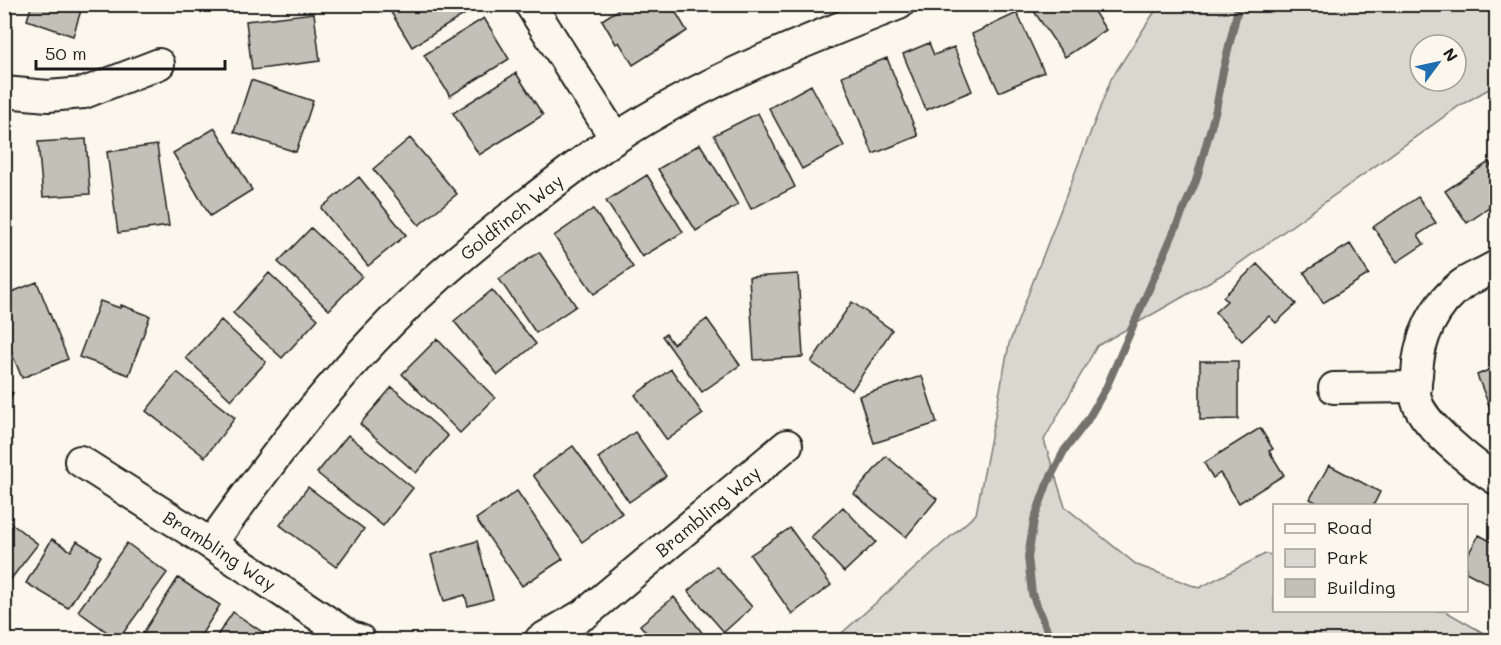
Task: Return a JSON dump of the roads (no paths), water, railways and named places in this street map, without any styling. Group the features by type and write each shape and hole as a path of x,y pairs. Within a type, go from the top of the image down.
{"street":[{"path":"530,4 615,138"},
{"name":"Goldfinch Way","path":"211,544 310,411 433,281 474,247 615,138 663,110 802,43 899,4"},
{"path":"4,92 48,96 84,93 159,64"},
{"path":"1497,266 1463,284 1440,307 1425,331 1420,348 1416,387 1416,399 1424,415 1453,446 1497,479"},
{"path":"1334,388 1416,387"},
{"name":"Brambling Way","path":"540,640 586,613 787,445"},
{"name":"Brambling Way","path":"80,461 211,544 349,636 360,640"}],"waterway":[{"path":"1051,640 1032,594 1028,557 1034,520 1047,484 1064,451 1087,421 1106,388 1196,181 1216,109 1239,4"}]}
